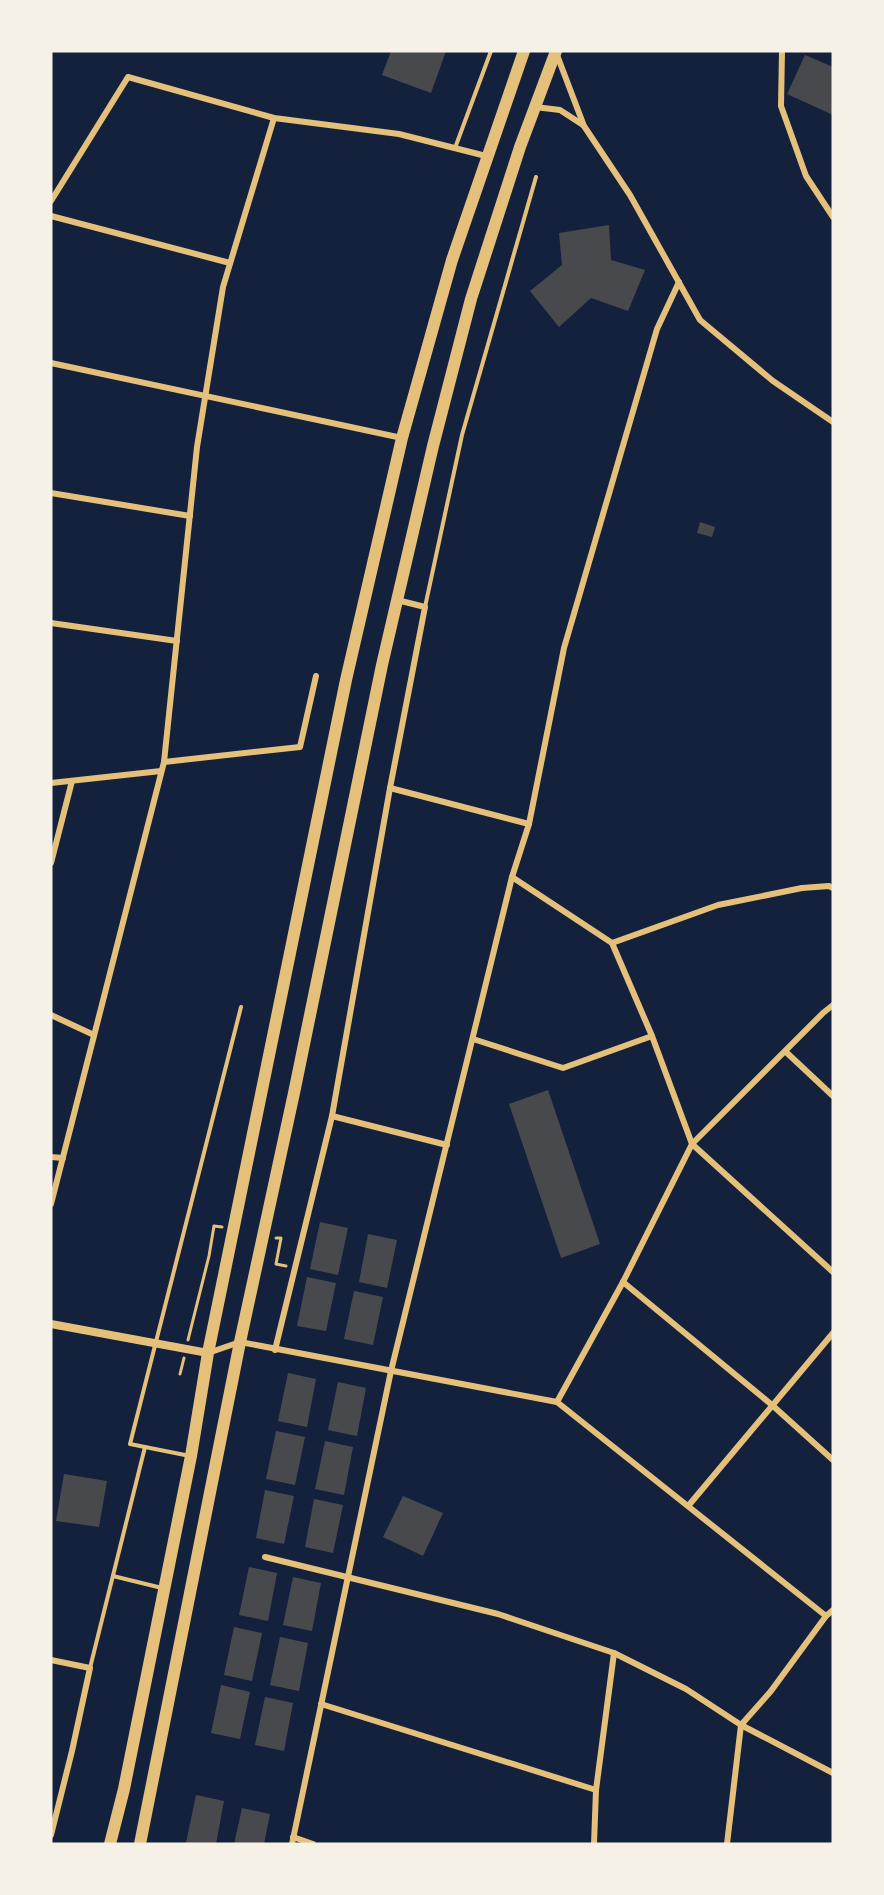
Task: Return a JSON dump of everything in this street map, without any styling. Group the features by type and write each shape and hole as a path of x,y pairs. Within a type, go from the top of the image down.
{"highway":[{"path":"110,1844 124,1789 191,1456 208,1353 346,680 402,438 452,260 524,51"},
{"path":"140,1844 240,1342 397,600 433,446 471,299 520,147 556,51"}],"street":[{"path":"556,51 584,126 630,195 700,320 773,381 833,423"},
{"path":"782,51 781,106 806,176 833,217"},
{"path":"51,201 129,77 274,118 399,134 486,156"},
{"path":"535,107 560,111 584,126"},
{"path":"51,1204 164,762 197,447 223,287 274,118"},
{"path":"51,216 230,263"},
{"path":"313,1844 292,1841 391,1371 512,877 529,824 564,648 657,329 679,282"},
{"path":"51,363 402,438"},
{"path":"51,493 190,516"},
{"path":"275,1350 332,1116 390,788 425,607 397,600"},
{"path":"51,623 177,640"},
{"path":"164,762 300,747 316,676"},
{"path":"51,783 161,771"},
{"path":"51,864 72,781"},
{"path":"390,788 529,824"},
{"path":"512,877 612,943 652,1036 692,1144 833,1272"},
{"path":"612,943 718,905 802,888 829,886 833,888"},
{"path":"557,1402 623,1282 692,1144 833,1005"},
{"path":"51,1015 94,1035"},
{"path":"472,1039 563,1068 652,1036"},
{"path":"786,1052 833,1096"},
{"path":"332,1116 447,1145"},
{"path":"51,1157 63,1158"},
{"path":"623,1282 772,1405 833,1460"},
{"path":"51,1324 208,1353 240,1342 557,1402 826,1616"},
{"path":"689,1505 833,1333"},
{"path":"265,1557 498,1614 614,1653 686,1689 741,1725 833,1773"},
{"path":"727,1844 741,1725 771,1691 826,1616 833,1610"},
{"path":"594,1844 596,1790 614,1653"},
{"path":"51,1660 90,1668 51,1835"},
{"path":"321,1704 596,1790"}],"lane":[{"path":"455,148 491,51"},
{"path":"425,607 462,435 536,177"},
{"path":"191,1456 130,1444 241,1007"},
{"path":"90,1668 145,1447"},
{"path":"113,1576 164,1588"}],"path":[{"path":"180,1374 209,1256 214,1226"},
{"path":"276,1264 281,1239"}],"building":[{"path":"391,51 446,51 431,93 382,75"},
{"path":"805,55 833,67 833,115 787,94"},
{"path":"609,225 611,260 645,270 628,311 591,298 559,327 530,291 562,265 559,233"},
{"path":"700,522 715,527 712,537 697,533"},
{"path":"548,1090 600,1244 561,1258 509,1104"},
{"path":"320,1222 348,1228 338,1275 310,1269"},
{"path":"368,1234 397,1240 387,1288 359,1282"},
{"path":"307,1277 336,1283 326,1331 297,1326"},
{"path":"354,1291 383,1297 373,1345 344,1339"},
{"path":"288,1373 316,1379 307,1427 278,1421"},
{"path":"338,1382 366,1388 357,1436 328,1430"},
{"path":"276,1431 305,1437 295,1485 266,1479"},
{"path":"325,1441 353,1447 344,1495 315,1489"},
{"path":"64,1474 107,1481 99,1527 56,1521"},
{"path":"265,1490 294,1496 284,1544 256,1538"},
{"path":"403,1496 443,1513 423,1556 383,1537"},
{"path":"314,1499 343,1505 333,1553 305,1547"},
{"path":"249,1567 277,1573 268,1621 239,1615"},
{"path":"293,1577 321,1583 312,1631 283,1625"},
{"path":"234,1627 262,1633 252,1681 224,1675"},
{"path":"280,1637 308,1643 299,1691 270,1685"},
{"path":"221,1685 250,1692 240,1739 211,1733"},
{"path":"265,1697 293,1703 284,1751 255,1745"},
{"path":"196,1795 224,1801 216,1844 186,1843"},
{"path":"242,1808 270,1814 264,1844 234,1844"}]}
